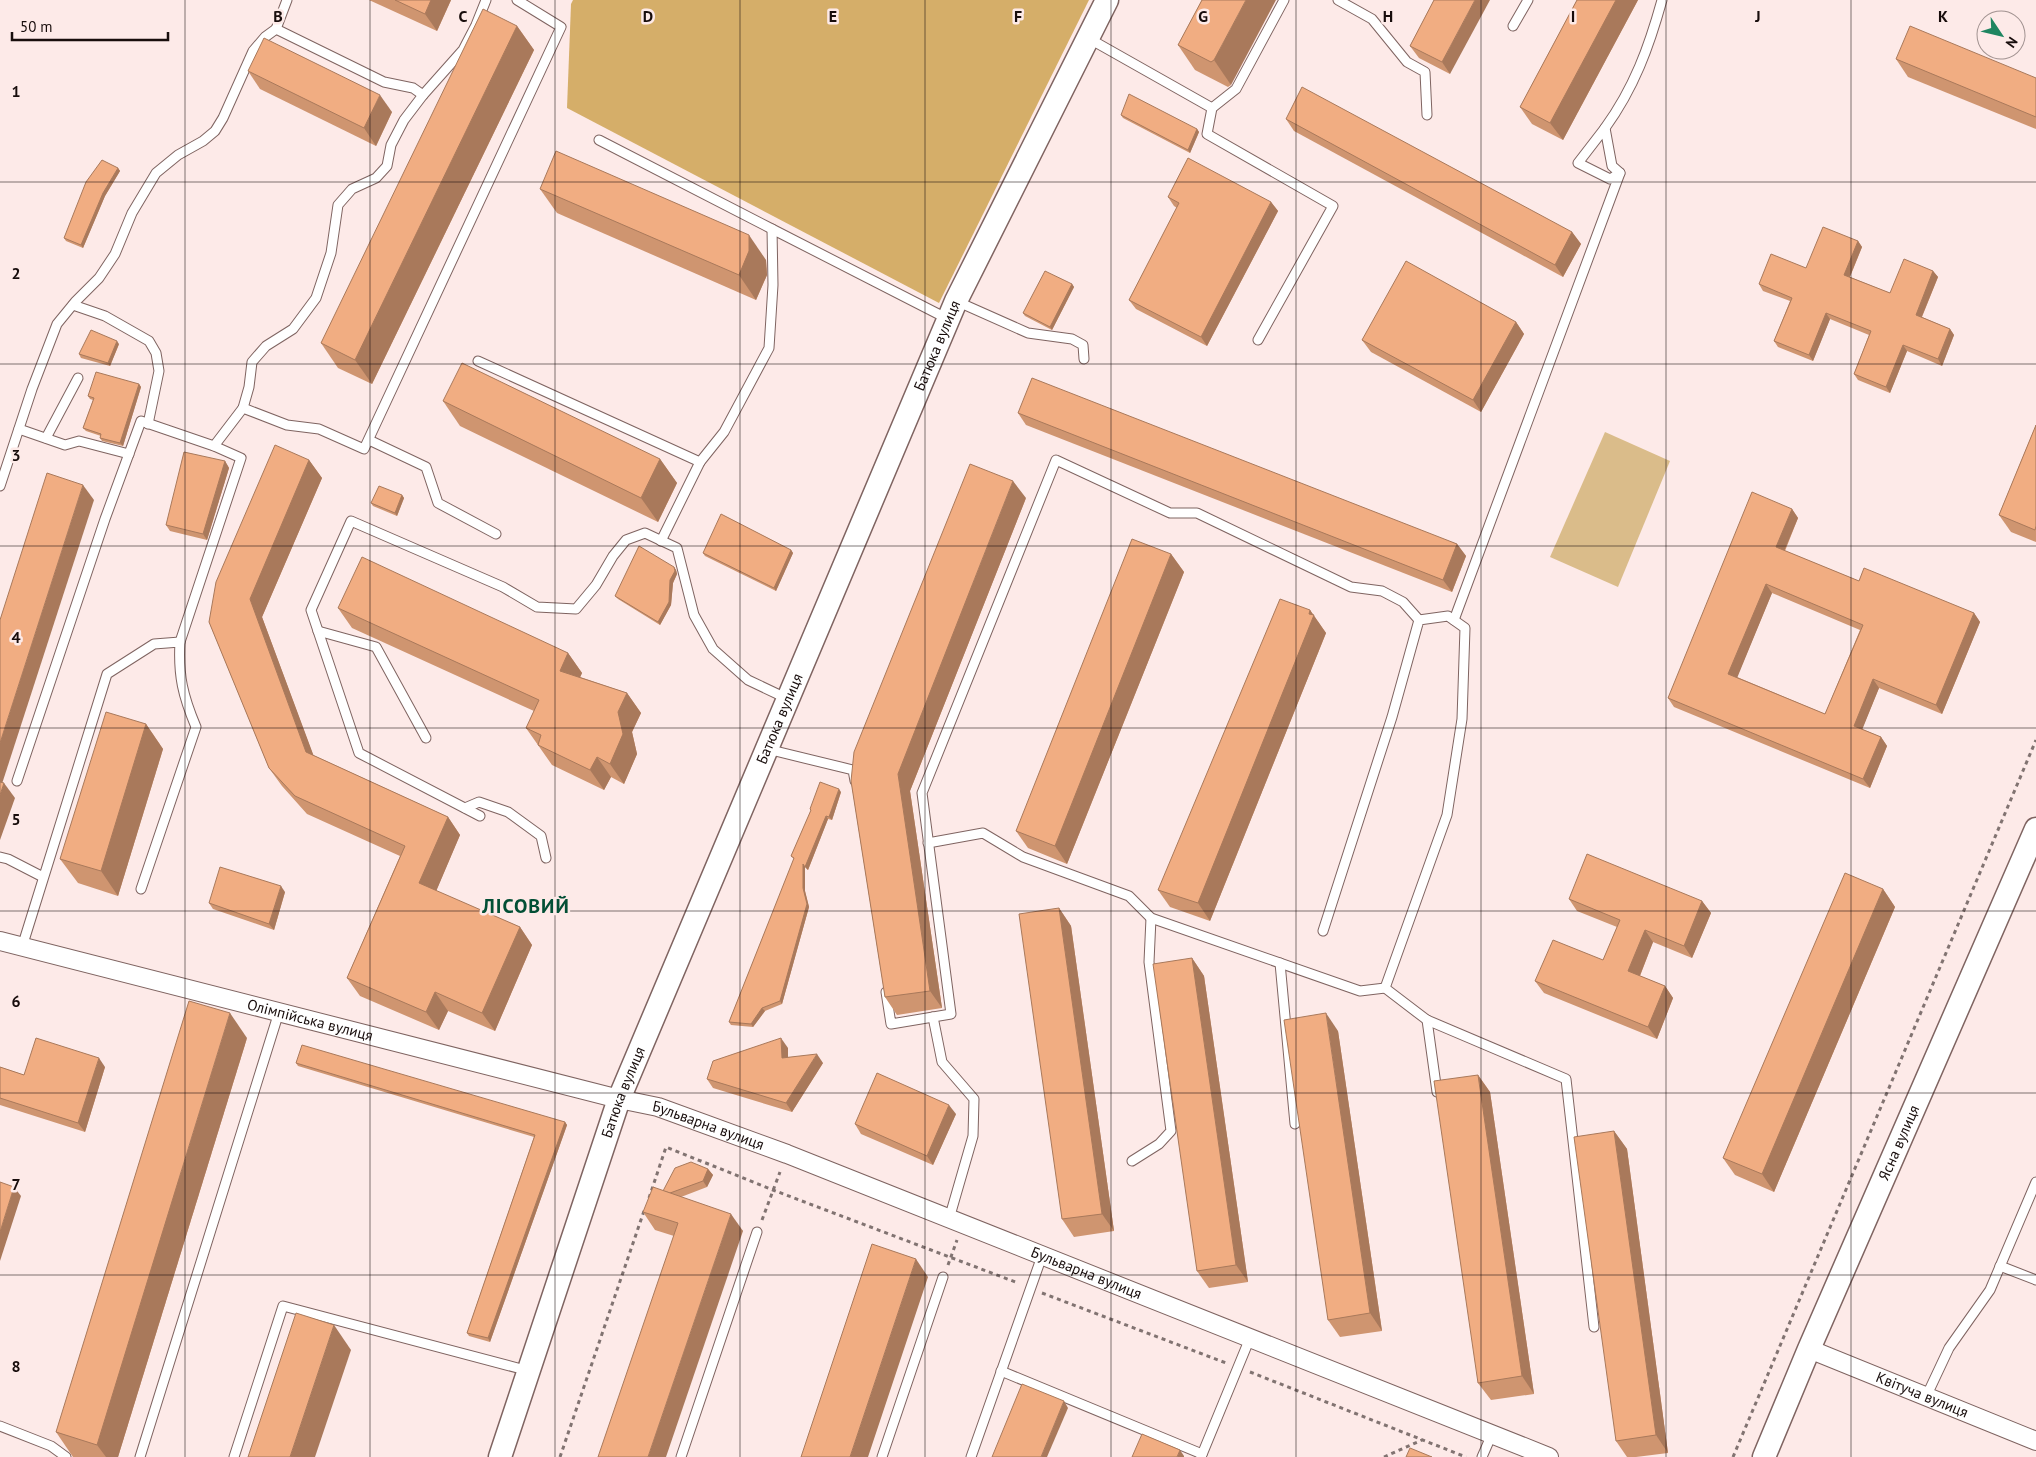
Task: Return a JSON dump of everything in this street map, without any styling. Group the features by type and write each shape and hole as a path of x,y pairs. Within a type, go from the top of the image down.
{"street":[{"name":"Батюка вулиця","path":"500,1457 619,1099 952,310 1107,0"},
{"name":"Ясна вулиця","path":"1764,1457 1809,1349 2036,829"},
{"name":"Олімпійська вулиця","path":"0,941 619,1099"},
{"name":"Бульварна вулиця","path":"619,1099 658,1107 787,1154 1548,1457"},
{"name":"Квітуча вулиця","path":"1809,1349 2036,1441"}],"lane":[{"path":"0,486 41,364 57,324 99,278 115,254 132,213 156,173 178,155 203,141 215,131 223,118 253,51 265,37 276,29 287,0"},
{"path":"214,446 244,408 250,387 252,362 266,346 292,329 316,298 331,253 338,205 352,189 376,178 387,166 391,146 404,120 423,95 463,50 486,0"},
{"path":"244,408 287,425 319,429 364,449 561,27 517,0"},
{"path":"1258,340 1333,206 1207,134 1212,108 1236,89 1284,0"},
{"path":"1338,0 1372,19 1407,62 1425,72 1427,115"},
{"path":"1513,26 1528,0"},
{"path":"1620,173 1610,178 1578,163 1622,105 1640,69 1662,0"},
{"path":"276,29 384,82 413,88 423,95"},
{"path":"1088,38 1212,108"},
{"path":"1605,128 1612,166 1620,173"},
{"path":"599,140 772,229 952,310 1028,334 1072,339 1083,345 1084,359"},
{"path":"1454,620 1620,173"},
{"path":"661,541 700,462 724,432 769,348 773,285 772,229"},
{"path":"73,305 105,316 149,341 156,353 159,371 148,424"},
{"path":"478,361 700,462"},
{"path":"46,438 78,378"},
{"path":"17,781 128,454 141,421 214,446 241,458 180,642 180,678 188,708 196,727 141,888"},
{"path":"19,428 65,445 79,441 128,454"},
{"path":"369,440 426,467 438,503 496,534"},
{"path":"884,980 891,1024 951,1014 922,794 1056,460 1170,513 1197,513 1351,587 1382,591 1403,602 1419,620"},
{"path":"480,816 360,753 311,610 351,521 502,587 537,606 576,608 596,585 613,556 626,540 645,533 677,548 694,615 713,649 748,680 788,699"},
{"path":"1384,988 1447,815 1462,719 1465,628 1448,616 1419,620"},
{"path":"1323,931 1392,717 1419,620"},
{"path":"318,631 376,647 426,738"},
{"path":"22,946 108,674 154,644 180,642"},
{"path":"767,749 853,770 856,788"},
{"path":"465,808 480,802 508,812 541,836 546,858"},
{"path":"928,843 983,833 1023,857 1129,896 1151,918 1360,990 1384,988 1427,1020 1566,1079 1594,1327"},
{"path":"0,857 8,859 43,877"},
{"path":"1132,1161 1159,1144 1171,1131 1149,962 1151,918"},
{"path":"1280,963 1295,1124"},
{"path":"140,1457 278,1012"},
{"path":"933,1017 942,1062 974,1099 973,1136 956,1222"},
{"path":"1427,1020 1438,1098"},
{"path":"1926,1397 1950,1348 1990,1290 2036,1182"},
{"path":"681,1457 758,1232"},
{"path":"971,1457 1042,1256"},
{"path":"2000,1266 2036,1280"},
{"path":"882,1457 943,1277"},
{"path":"234,1457 283,1306 529,1371"},
{"path":"1001,1371 1201,1455 1250,1338"},
{"path":"0,1426 51,1446 66,1457"},
{"path":"1482,1457 1492,1434"}],"path":[{"path":"1733,1457 2036,740"},
{"path":"560,1457 666,1147 1466,1457"},
{"path":"758,1232 787,1154"},
{"path":"943,1277 950,1257 956,1222"},
{"path":"1384,1457 1423,1440"}],"shaded area":[{"path":"573,0 1089,0 939,303 567,108 571,4"},
{"path":"1605,432 1670,461 1618,587 1550,557"}],"building":[{"path":"395,0 431,0 425,14"},
{"path":"1202,0 1246,0 1214,60 1211,62 1178,45"},
{"path":"1434,0 1475,0 1442,62 1410,46"},
{"path":"1577,0 1616,0 1550,123 1520,107"},
{"path":"483,9 517,26 355,360 321,343"},
{"path":"1910,26 1976,53 1976,60 1992,60 2036,78 2036,117 1896,59"},
{"path":"264,38 380,95 364,128 248,71"},
{"path":"1302,87 1572,232 1555,265 1286,119"},
{"path":"1129,94 1197,129 1188,150 1121,115"},
{"path":"556,151 749,235 749,251 739,275 540,189"},
{"path":"1188,158 1271,202 1201,337 1129,300 1179,203 1168,197"},
{"path":"102,160 118,168 103,193 81,245 64,238 86,182"},
{"path":"1823,227 1858,241 1844,275 1890,293 1904,259 1933,271 1916,315 1950,329 1938,359 1903,345 1886,387 1854,374 1871,331 1826,313 1809,355 1774,341 1792,298 1759,284 1771,254 1806,268"},
{"path":"1406,261 1516,322 1473,400 1362,340"},
{"path":"1045,271 1072,284 1050,327 1023,313"},
{"path":"91,330 117,341 108,363 79,354"},
{"path":"462,363 660,459 641,498 443,401"},
{"path":"96,372 139,384 120,443 100,438 101,434 83,428 94,398 88,396"},
{"path":"1032,378 1457,544 1443,580 1018,413"},
{"path":"2036,425 2036,526 2035,530 1999,515"},
{"path":"275,445 309,460 250,599 306,752 448,817 419,883 520,927 482,1013 435,992 426,1012 347,978 405,846 295,796 269,768 209,622 216,582"},
{"path":"184,452 225,461 203,534 166,525"},
{"path":"970,464 1013,481 898,774 930,991 885,997 851,781 854,752"},
{"path":"47,473 83,485 0,743 0,620"},
{"path":"379,486 402,495 395,513 371,503"},
{"path":"1752,492 1792,509 1776,547 1859,581 1864,568 1974,613 1936,705 1873,679 1854,726 1881,737 1863,779 1668,698","holes":["1766,584 1863,625 1825,714 1728,674"]},
{"path":"721,514 791,550 774,588 703,553"},
{"path":"1132,539 1171,554 1055,846 1016,831"},
{"path":"639,546 674,567 675,571 670,580 669,602 658,622 615,596"},
{"path":"362,557 568,653 560,671 627,693 618,712 623,734 610,764 597,757 590,770 538,745 541,735 526,728 539,700 338,608"},
{"path":"1280,599 1310,610 1309,614 1314,615 1198,903 1158,890"},
{"path":"106,712 146,724 101,871 60,859"},
{"path":"0,782 4,783 0,795"},
{"path":"820,782 839,789 829,817 826,816 805,867 803,864 803,888 807,904 780,1001 762,1008 751,1024 729,1022 794,858 791,856 811,810"},
{"path":"1587,854 1702,901 1684,946 1645,930 1628,971 1665,986 1648,1027 1535,981 1553,940 1603,960 1620,920 1569,899"},
{"path":"220,867 281,886 269,924 209,903"},
{"path":"1845,873 1883,889 1762,1174 1723,1158"},
{"path":"1059,908 1102,1214 1062,1219 1019,914"},
{"path":"1192,958 1236,1265 1197,1271 1153,964"},
{"path":"189,1001 230,1013 97,1445 56,1432"},
{"path":"1326,1013 1370,1313 1328,1320 1284,1020"},
{"path":"36,1038 99,1058 78,1123 0,1098 0,1067 24,1075"},
{"path":"781,1038 782,1058 817,1054 786,1103 707,1079 713,1061"},
{"path":"302,1045 565,1122 488,1338 467,1333 535,1135 296,1063"},
{"path":"877,1073 949,1105 927,1156 855,1124"},
{"path":"1478,1075 1522,1376 1478,1383 1434,1081"},
{"path":"1614,1131 1656,1435 1616,1441 1574,1137"},
{"path":"691,1162 708,1169 703,1181 670,1193 663,1191 675,1168"},
{"path":"0,1182 14,1187 0,1232"},
{"path":"653,1187 731,1214 648,1457 598,1457 678,1223 643,1212"},
{"path":"872,1244 916,1259 850,1457 801,1457"},
{"path":"296,1313 334,1325 290,1457 248,1457"},
{"path":"1022,1384 1064,1401 1041,1457 992,1457"},
{"path":"1142,1434 1180,1450 1177,1457 1132,1457"},
{"path":"1410,1448 1432,1457 1406,1457"}],"district":[{"name":"ЛІСОВИЙ","path":"526,906"}]}
